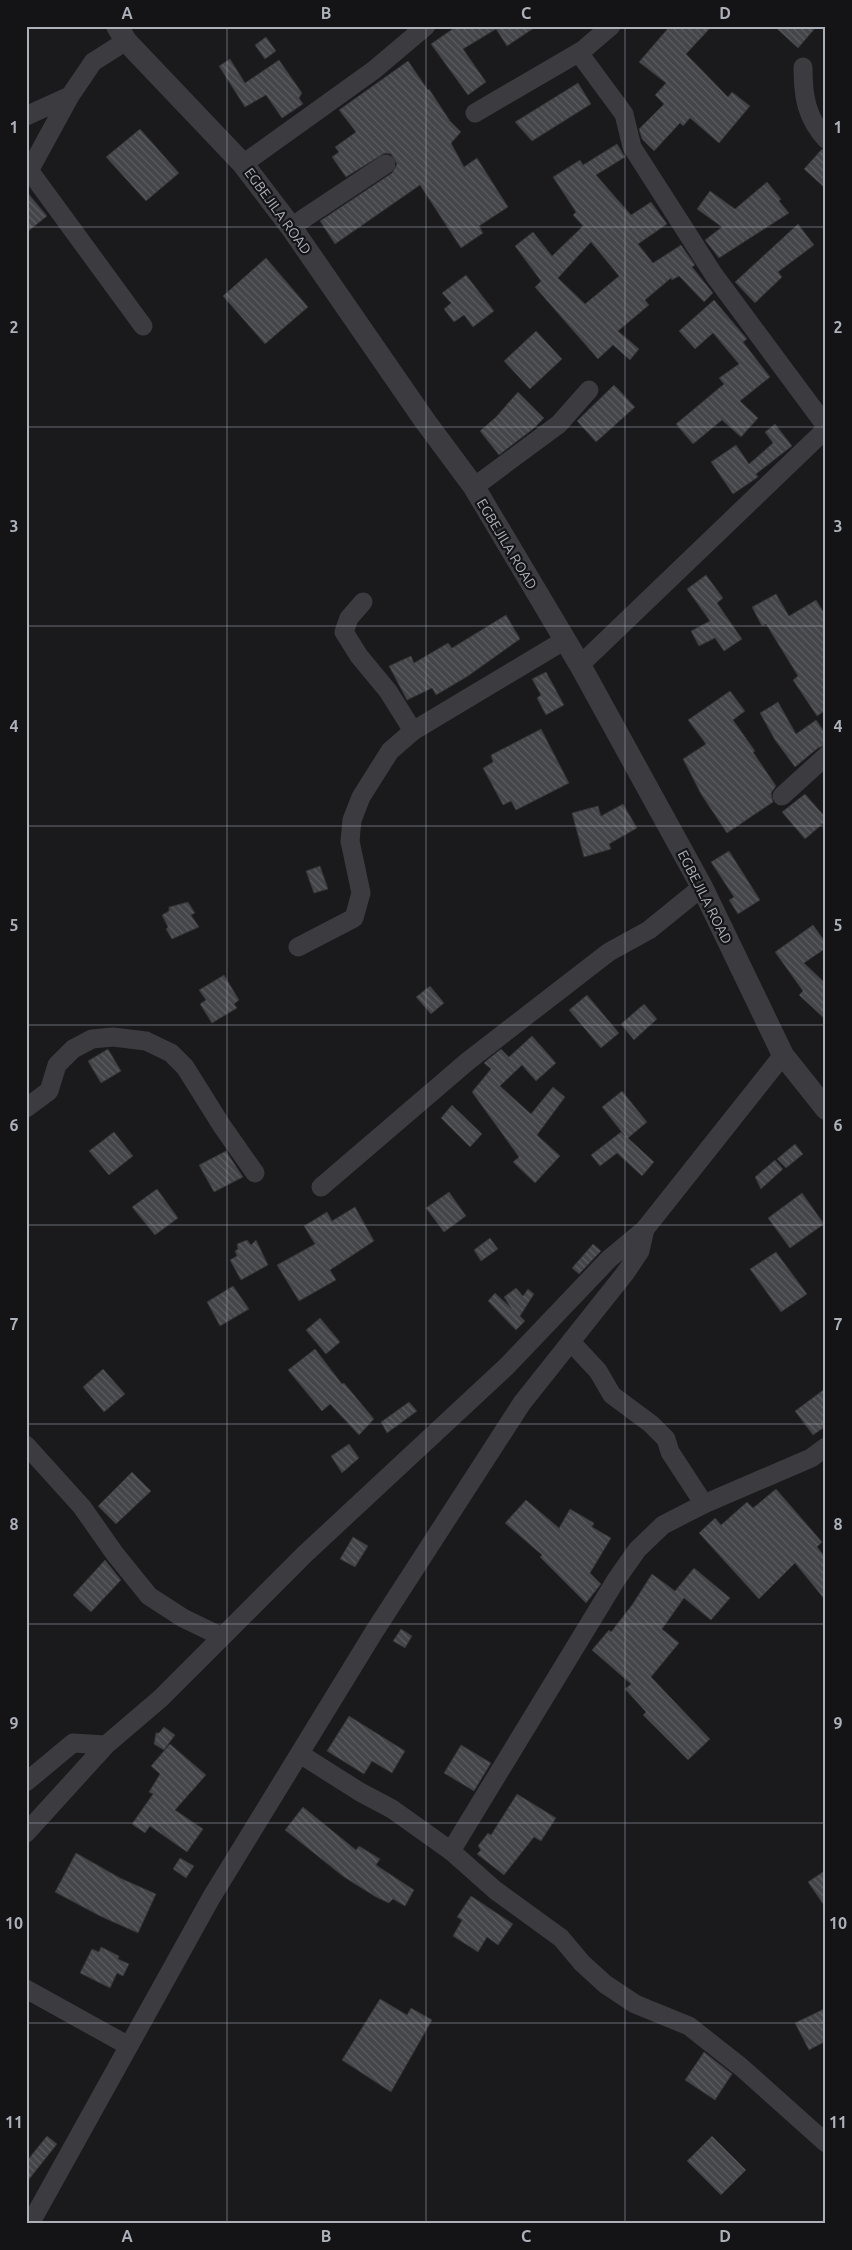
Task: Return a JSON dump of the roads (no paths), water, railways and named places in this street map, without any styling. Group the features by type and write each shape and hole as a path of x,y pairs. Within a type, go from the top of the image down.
{"street":[{"path":"243,164 374,70 426,26"},
{"path":"475,112 579,53 611,26"},
{"path":"121,34 93,62 70,96 28,168 143,326"},
{"name":"EGBEJILA ROAD","path":"121,34 243,164 291,227 425,421 474,487 580,665 702,887 782,1055 826,1109"},
{"path":"579,53 624,114 632,147 714,275 826,428 580,665"},
{"path":"803,67 803,92 813,124 826,139"},
{"path":"26,116 70,96"},
{"path":"291,227 386,164"},
{"path":"474,487 559,424 589,390"},
{"path":"363,602 348,618 344,632 359,656 388,691 412,730"},
{"path":"298,947 354,918 361,893 350,841 352,820 362,797 390,751 412,730 565,640"},
{"path":"782,796 826,756"},
{"path":"321,1187 468,1061 602,958 649,930 702,887"},
{"path":"26,1108 49,1091 57,1065 73,1049 92,1039 113,1037 146,1041 171,1053 185,1068 255,1173"},
{"path":"26,1833 106,1745 161,1698 305,1554 507,1366 609,1259 644,1230 782,1055"},
{"path":"30,2224 127,2045 211,1898 374,1632 522,1403 626,1272 640,1251 644,1230"},
{"path":"570,1342 598,1371 612,1395 636,1415 651,1424 666,1439 670,1452 704,1504"},
{"path":"26,1445 82,1507 115,1554 149,1596 183,1618 222,1637"},
{"path":"451,1851 616,1580 637,1550 663,1525 704,1504 812,1458 826,1447"},
{"path":"26,1782 73,1743 106,1745"},
{"path":"300,1754 360,1792 392,1809 451,1851 495,1890 561,1938 582,1963 605,1984 635,2004 689,2026 742,2067 826,2142"},
{"path":"26,1989 127,2045"}]}
